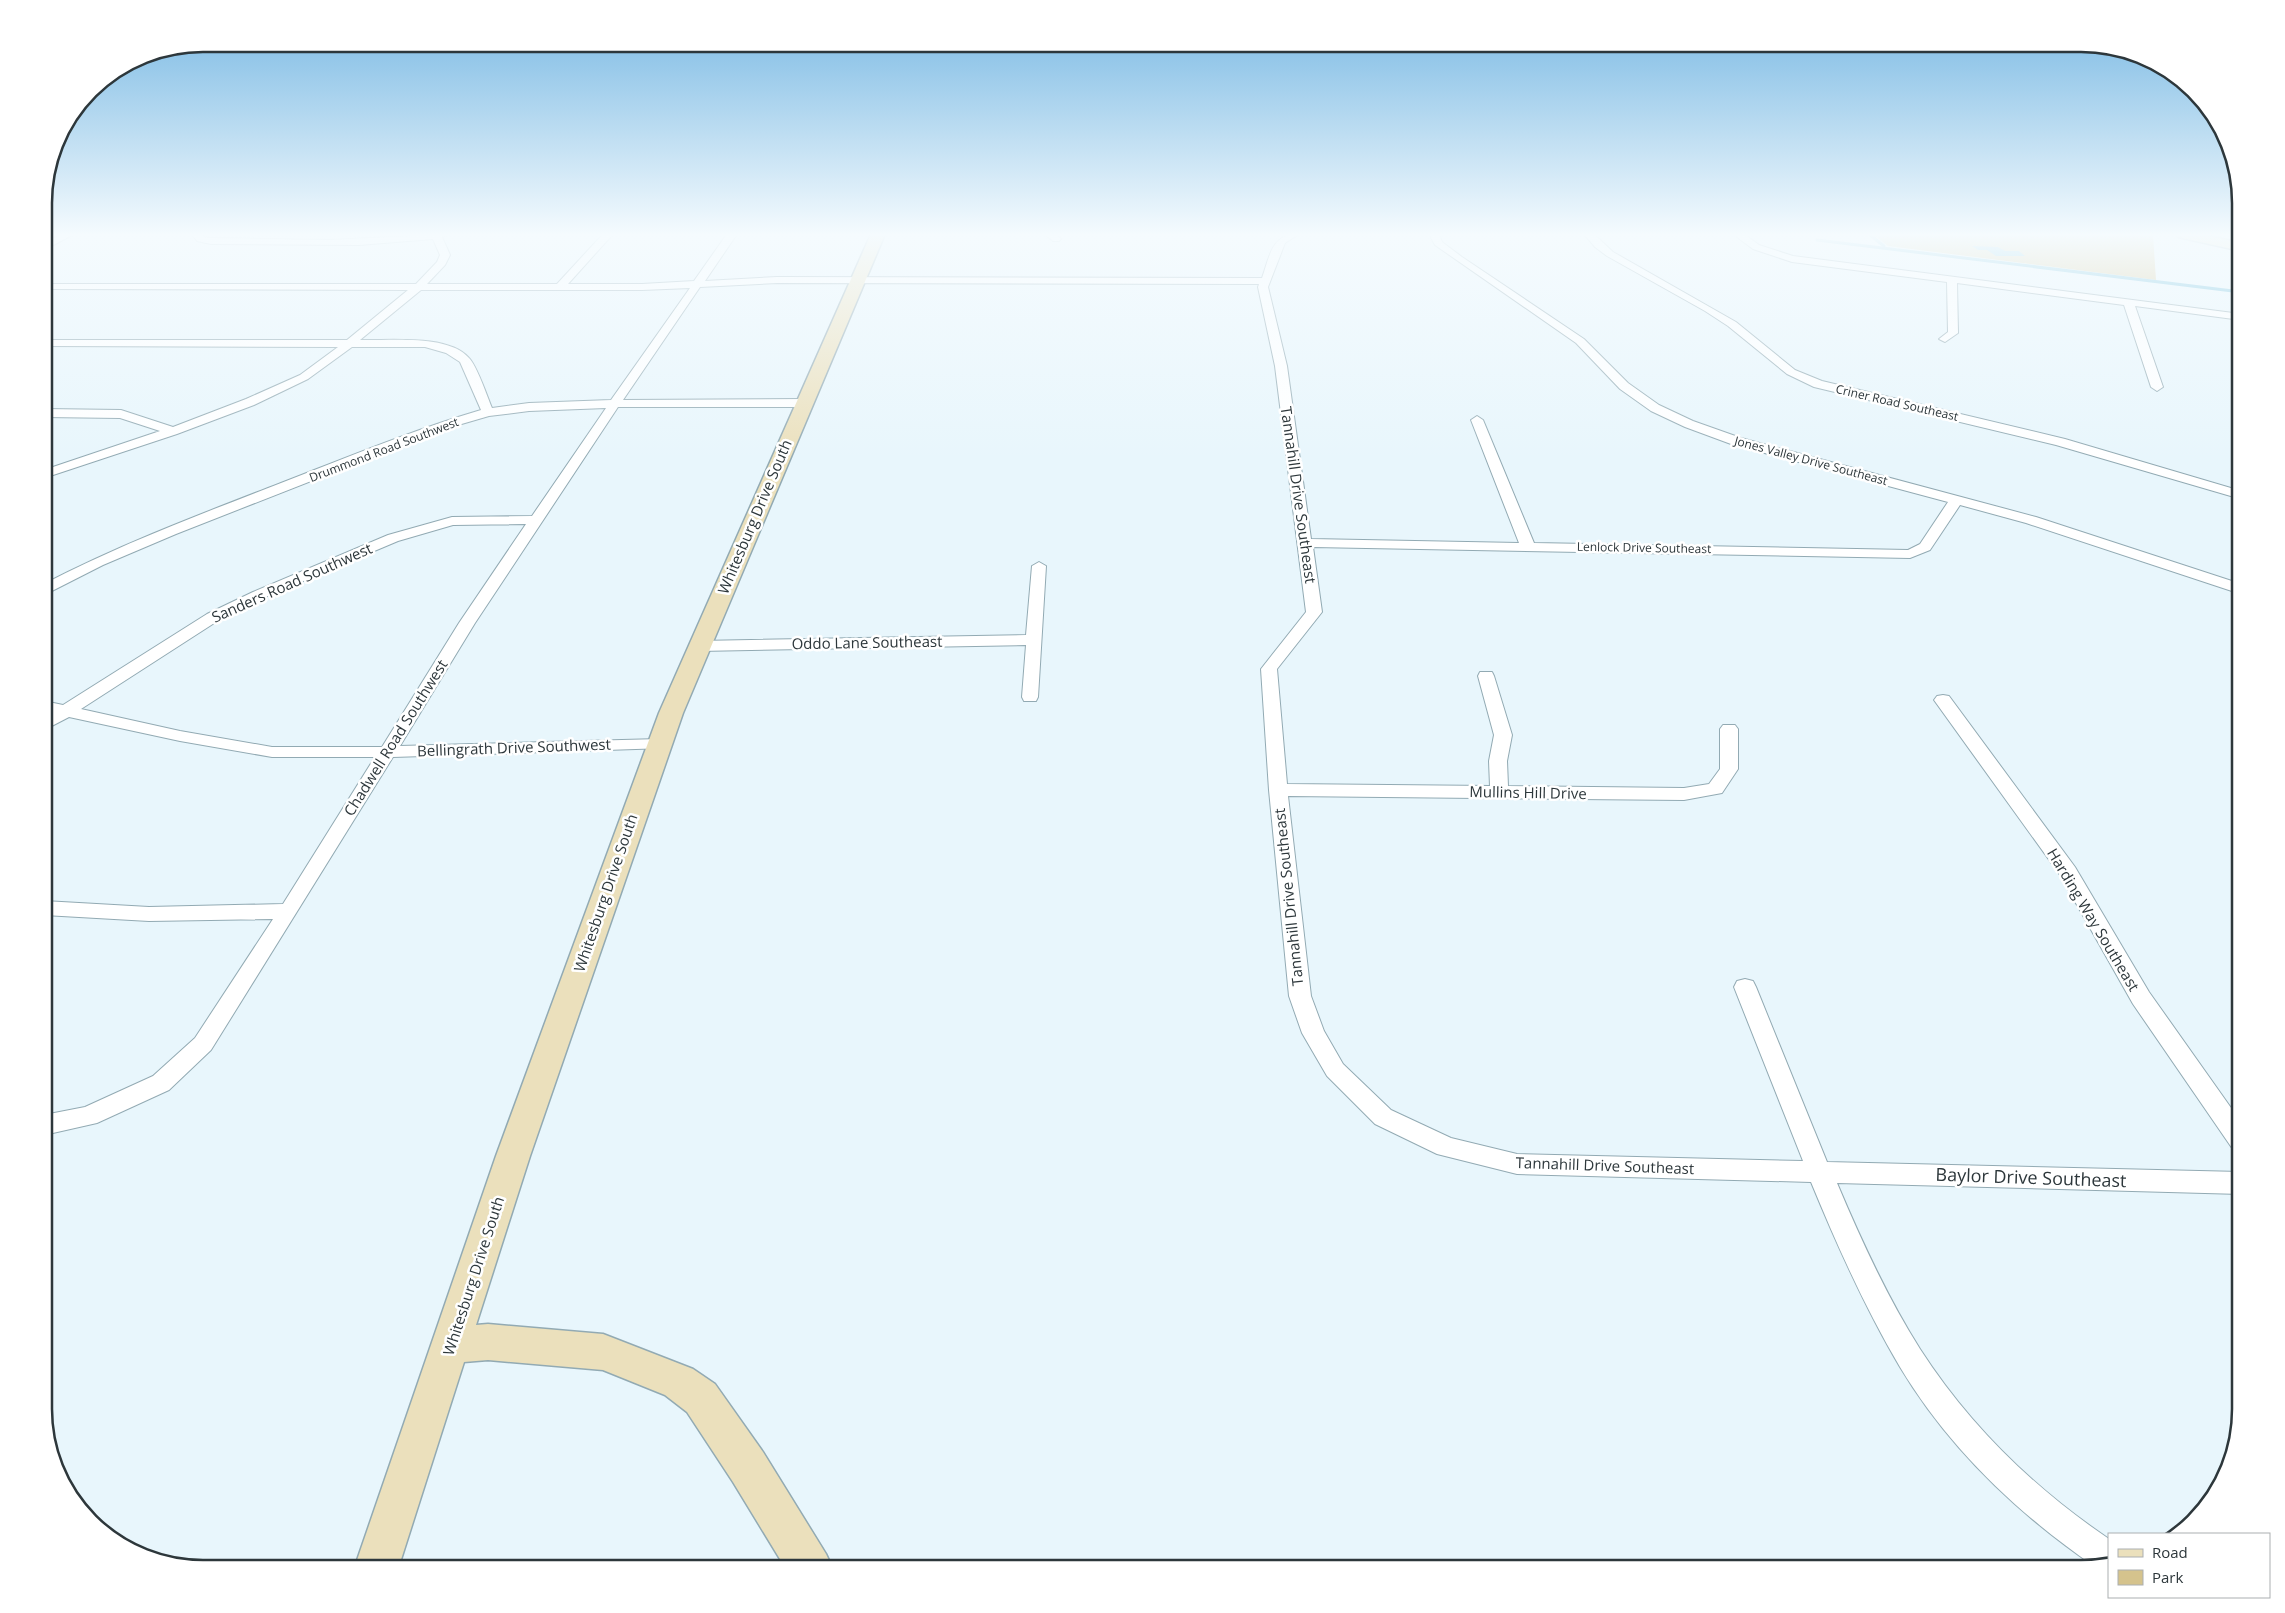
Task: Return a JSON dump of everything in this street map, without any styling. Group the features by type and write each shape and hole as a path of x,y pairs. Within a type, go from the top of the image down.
{"main road":[{"name":"Whitesburg Drive South","path":"379,1560 517,1146 660,744 699,646 845,309"},
{"path":"451,1345 488,1342 603,1352 679,1382 700,1398 748,1467 805,1560"}],"street":[{"path":"53,471 174,431 250,402 304,377 349,344 391,309"},
{"name":"Chadwell Road Southwest","path":"53,1123 89,1116 161,1083 203,1044 289,911 467,623 680,309"},
{"name":"Tannahill Drive Southeast","path":"1268,309 1281,366 1314,612 1269,669 1278,790 1300,996 1312,1032 1335,1070 1383,1117 1446,1147 1518,1164 1820,1172"},
{"name":"Jones Valley Drive Southeast","path":"1534,309 1580,341 1624,386 1655,408 1689,424 1736,440 2030,520 2232,586"},
{"name":"Criner Road Southeast","path":"1709,309 1732,324 1791,372 1818,384 2060,442 2232,493"},
{"path":"1945,340 1954,332 1953,309"},
{"path":"2130,309 2157,387"},
{"path":"2183,309 2232,316"},
{"path":"53,343 426,344 450,351 465,360 488,412"},
{"name":"Drummond Road Southwest","path":"53,585 98,562 170,532 437,427 488,412 529,407 614,404 804,403"},
{"path":"53,412 121,414 174,431"},
{"path":"1477,420 1528,546"},
{"name":"Lenlock Drive Southeast","path":"1305,543 1910,554 1925,548 1956,500"},
{"name":"Sanders Road Southwest","path":"53,720 213,617 258,595 393,538 452,520 536,520"},
{"path":"1030,697 1039,566"},
{"name":"Oddo Lane Southeast","path":"699,646 1035,640"},
{"path":"1486,676 1503,735 1498,761 1500,792"},
{"name":"Harding Way Southeast","path":"1943,700 2068,872 2141,998 2232,1128"},
{"name":"Bellingrath Drive Southwest","path":"53,708 180,736 272,752 387,752 660,744"},
{"name":"Mullins Hill Drive","path":"1278,790 1684,794 1715,789 1729,769 1729,729"},
{"path":"53,909 149,914 289,911"},
{"path":"1744,988 1820,1172 1860,1263 1891,1326 1933,1391 1991,1461 2034,1502 2085,1543 2108,1557"},
{"name":"Baylor Drive Southeast","path":"1820,1172 2232,1183"}]}
